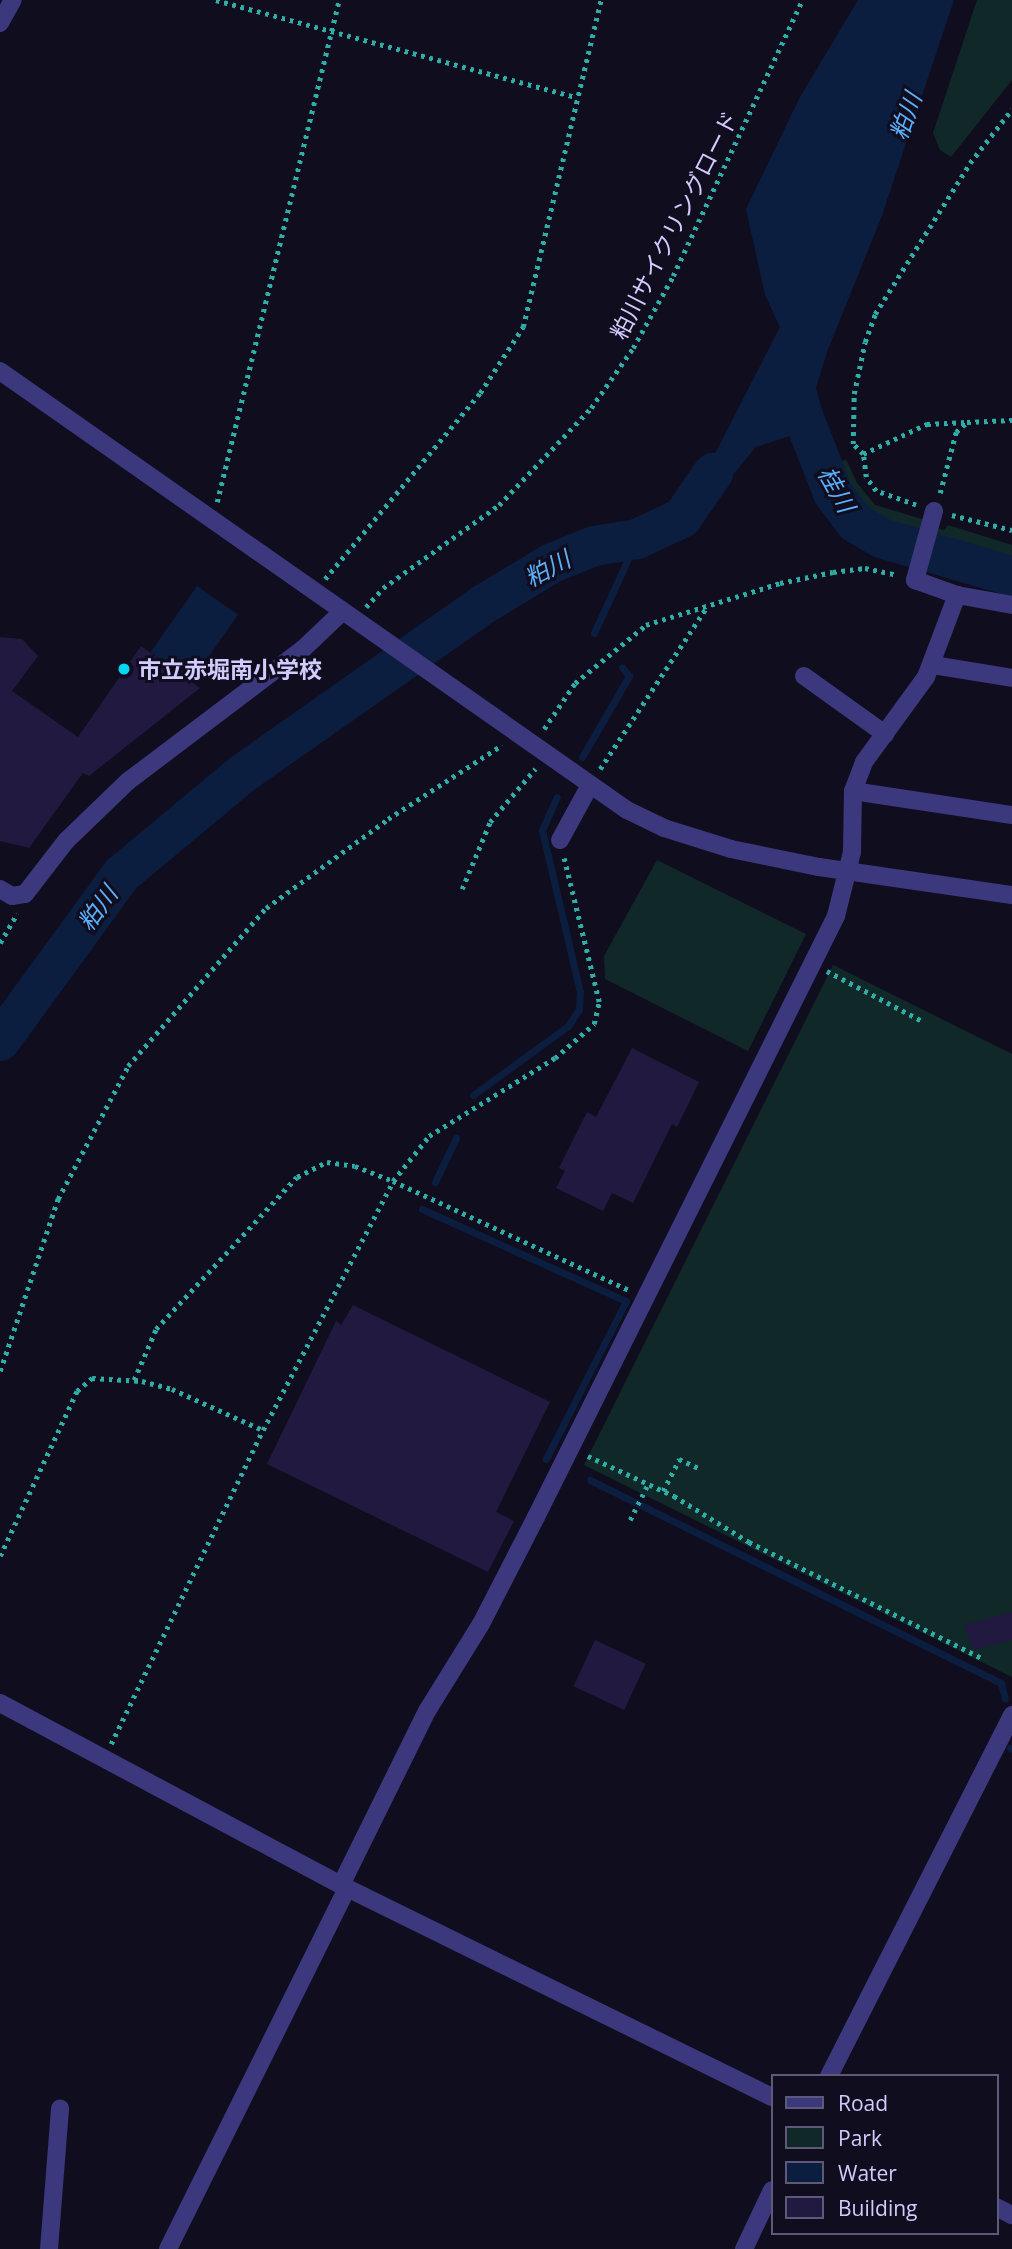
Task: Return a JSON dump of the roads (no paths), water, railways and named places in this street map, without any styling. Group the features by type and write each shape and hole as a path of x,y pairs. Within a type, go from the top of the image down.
{"street":[{"path":"0,23 13,0"},
{"path":"0,371 212,523 342,612 361,619 512,733 589,787 664,828 696,838 848,871 1012,895"},
{"path":"933,515 916,577 957,595 1012,605"},
{"path":"168,2249 344,1887 387,1787 481,1624 836,916 848,871 853,791 864,762 933,665 957,595"},
{"path":"0,889 12,896 25,894 66,841 127,782 303,649 342,612"},
{"path":"933,665 1012,678"},
{"path":"804,676 885,734"},
{"path":"560,840 589,787"},
{"path":"853,791 1012,815"},
{"path":"0,1703 103,1761 344,1887 771,2097"},
{"path":"830,2074 1012,1715"},
{"path":"49,2249 60,2108"},
{"path":"744,2249 771,2192"}],"water":[{"path":"858,0 954,0 881,218 827,352 816,388 826,424 756,447 715,496 682,518 780,327 765,295 746,209 800,97"},
{"path":"197,586 238,615 191,681 151,652"}],"waterway":[{"name":"桂川","path":"789,380 833,493 856,523 881,538 1012,576"},
{"name":"粕川","path":"0,1041 122,874 242,774 484,604 552,563 594,546 637,539 682,518 713,473"},
{"path":"594,633 637,539"},
{"path":"582,757 629,676 622,667"},
{"path":"473,1095 568,1026 579,1009 580,992 542,830 557,797"},
{"path":"435,1182 456,1138"},
{"path":"422,1209 626,1301 546,1459"},
{"path":"590,1480 1001,1683 1005,1699"}],"place":[{"name":"市立赤堀南小学校","path":"124,669"}]}
